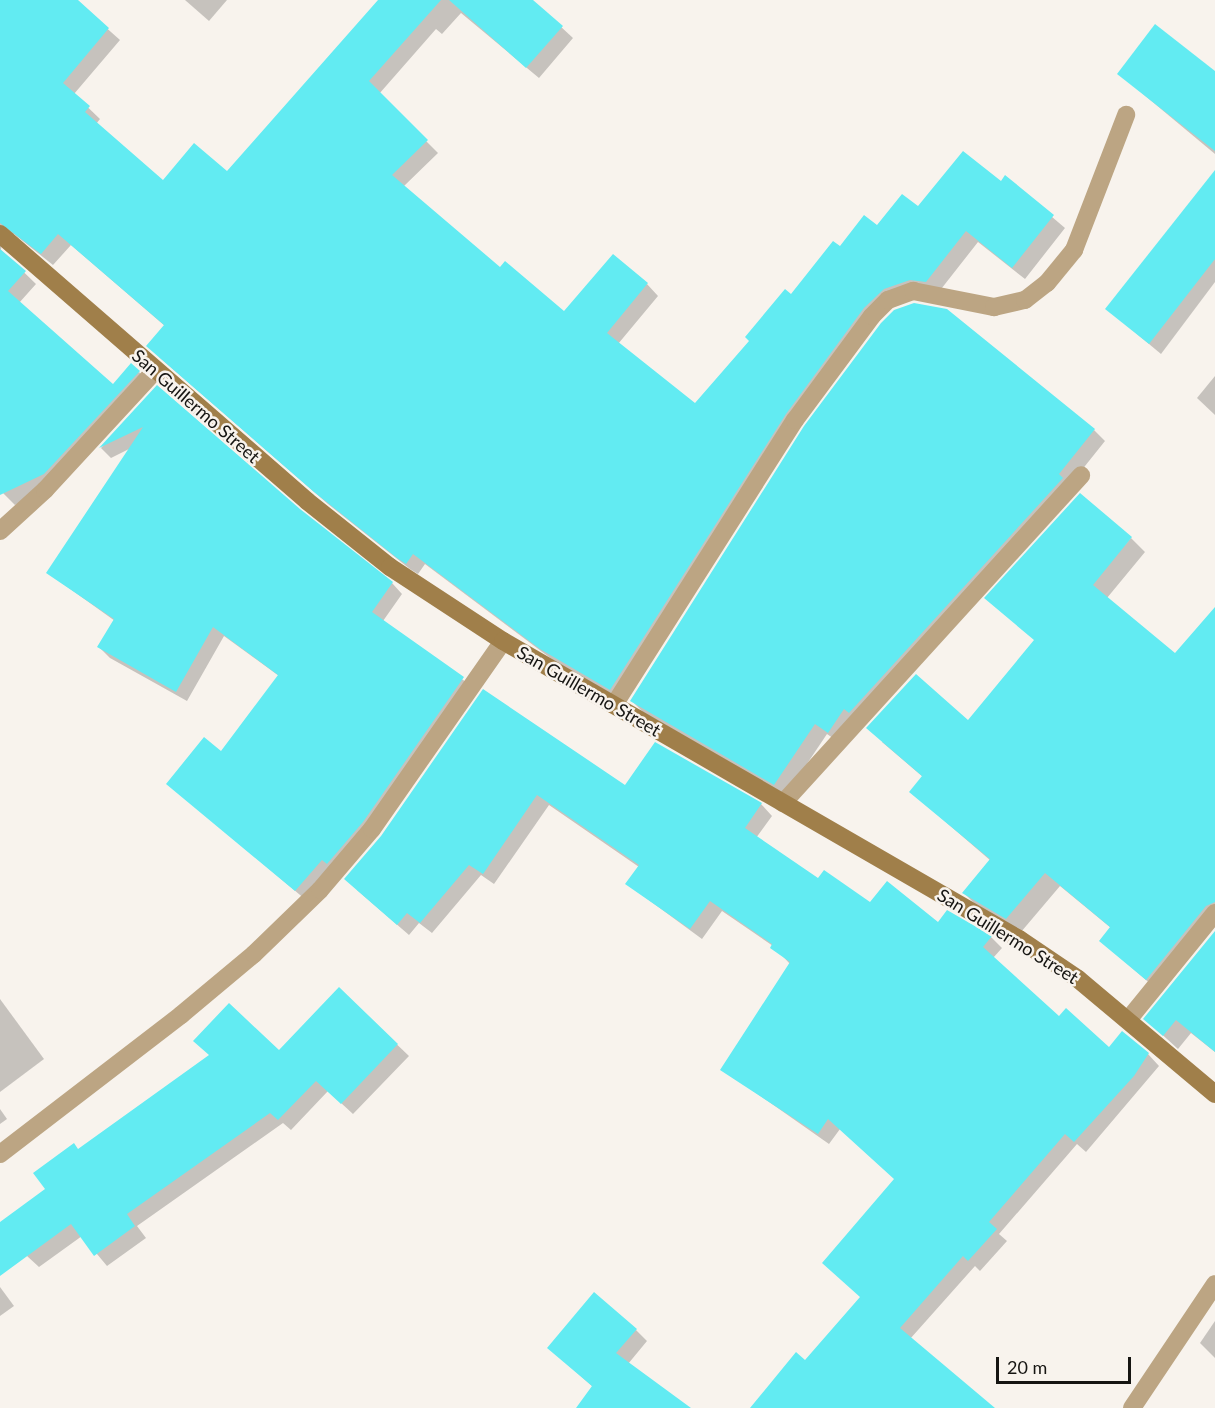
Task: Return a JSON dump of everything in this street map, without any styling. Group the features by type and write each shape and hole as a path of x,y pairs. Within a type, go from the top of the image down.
{"main road":[{"name":"San Guillermo Street","path":"0,234 155,371 390,567 503,642 1019,939 1128,1020 1215,1094"}],"street":[{"path":"614,705 795,420 872,316 888,300 913,291 994,307 1025,300 1032,295 1074,250 1126,115"},
{"path":"0,531 45,490 155,371"},
{"path":"783,802 1081,475"},
{"path":"0,1154 181,1015 254,954 320,890 372,829 503,642"},
{"path":"1128,1020 1215,913"},
{"path":"1132,1408 1215,1284"}],"building":[{"path":"0,0 78,0 109,28 63,83 90,106 85,112 163,180 194,143 227,171 378,0 441,0 369,81 428,140 392,175 500,267 505,261 564,311 613,254 648,283 607,333 695,403 749,341 745,337 785,289 791,294 833,241 840,246 864,215 877,225 902,194 918,206 963,151 1001,181 1005,175 1054,215 1012,268 966,231 926,282 910,280 884,289 864,308 786,414 610,690 540,649 413,554 406,564 397,558 314,492 146,346 164,325 58,234 41,254 0,223"},
{"path":"449,0 533,0 563,26 526,68"},
{"path":"1155,24 1215,71 1215,151 1117,74"},
{"path":"1215,170 1215,259 1149,344 1105,309"},
{"path":"0,249 26,271 8,291 113,384 131,363 140,371 44,474 0,495"},
{"path":"914,303 947,309 1095,429 1059,474 1063,478 849,713 844,709 828,733 815,724 774,785 630,701 804,426 881,323 894,310"},
{"path":"157,385 300,509 393,582 372,612 464,677 363,822 327,864 322,860 295,891 166,784 204,737 221,751 278,675 213,627 176,692 97,647 114,619 46,573 143,427 99,448"},
{"path":"1080,493 1132,537 1093,585 1175,653 1215,607 1215,902 1206,906 1146,980 1099,941 1110,927 1045,873 1006,919 962,893 990,859 909,792 922,776 866,728 916,674 968,720 1034,640 984,598"},
{"path":"483,689 625,785 655,742 762,803 745,828 818,878 824,870 870,902 887,881 938,922 947,910 992,936 983,947 1059,1016 1066,1008 1109,1047 1122,1031 1149,1053 1134,1076 1074,1142 1065,1134 989,1222 997,1229 968,1261 963,1256 900,1328 995,1408 750,1408 796,1352 805,1360 860,1297 822,1263 894,1179 828,1119 818,1134 720,1070 790,962 770,948 772,944 710,901 690,929 625,884 639,865 537,795 483,874 469,865 420,923 407,913 397,925 344,879 381,836"},
{"path":"1215,931 1215,1052 1176,1020 1163,1036 1143,1019"},
{"path":"339,987 398,1044 341,1104 316,1081 278,1120 270,1113 127,1214 135,1226 94,1256 71,1224 0,1276 0,1222 45,1189 33,1173 74,1143 78,1149 209,1055 193,1041 229,1003 279,1050"},
{"path":"594,1292 637,1329 616,1353 691,1408 576,1408 592,1386 547,1348"}]}
